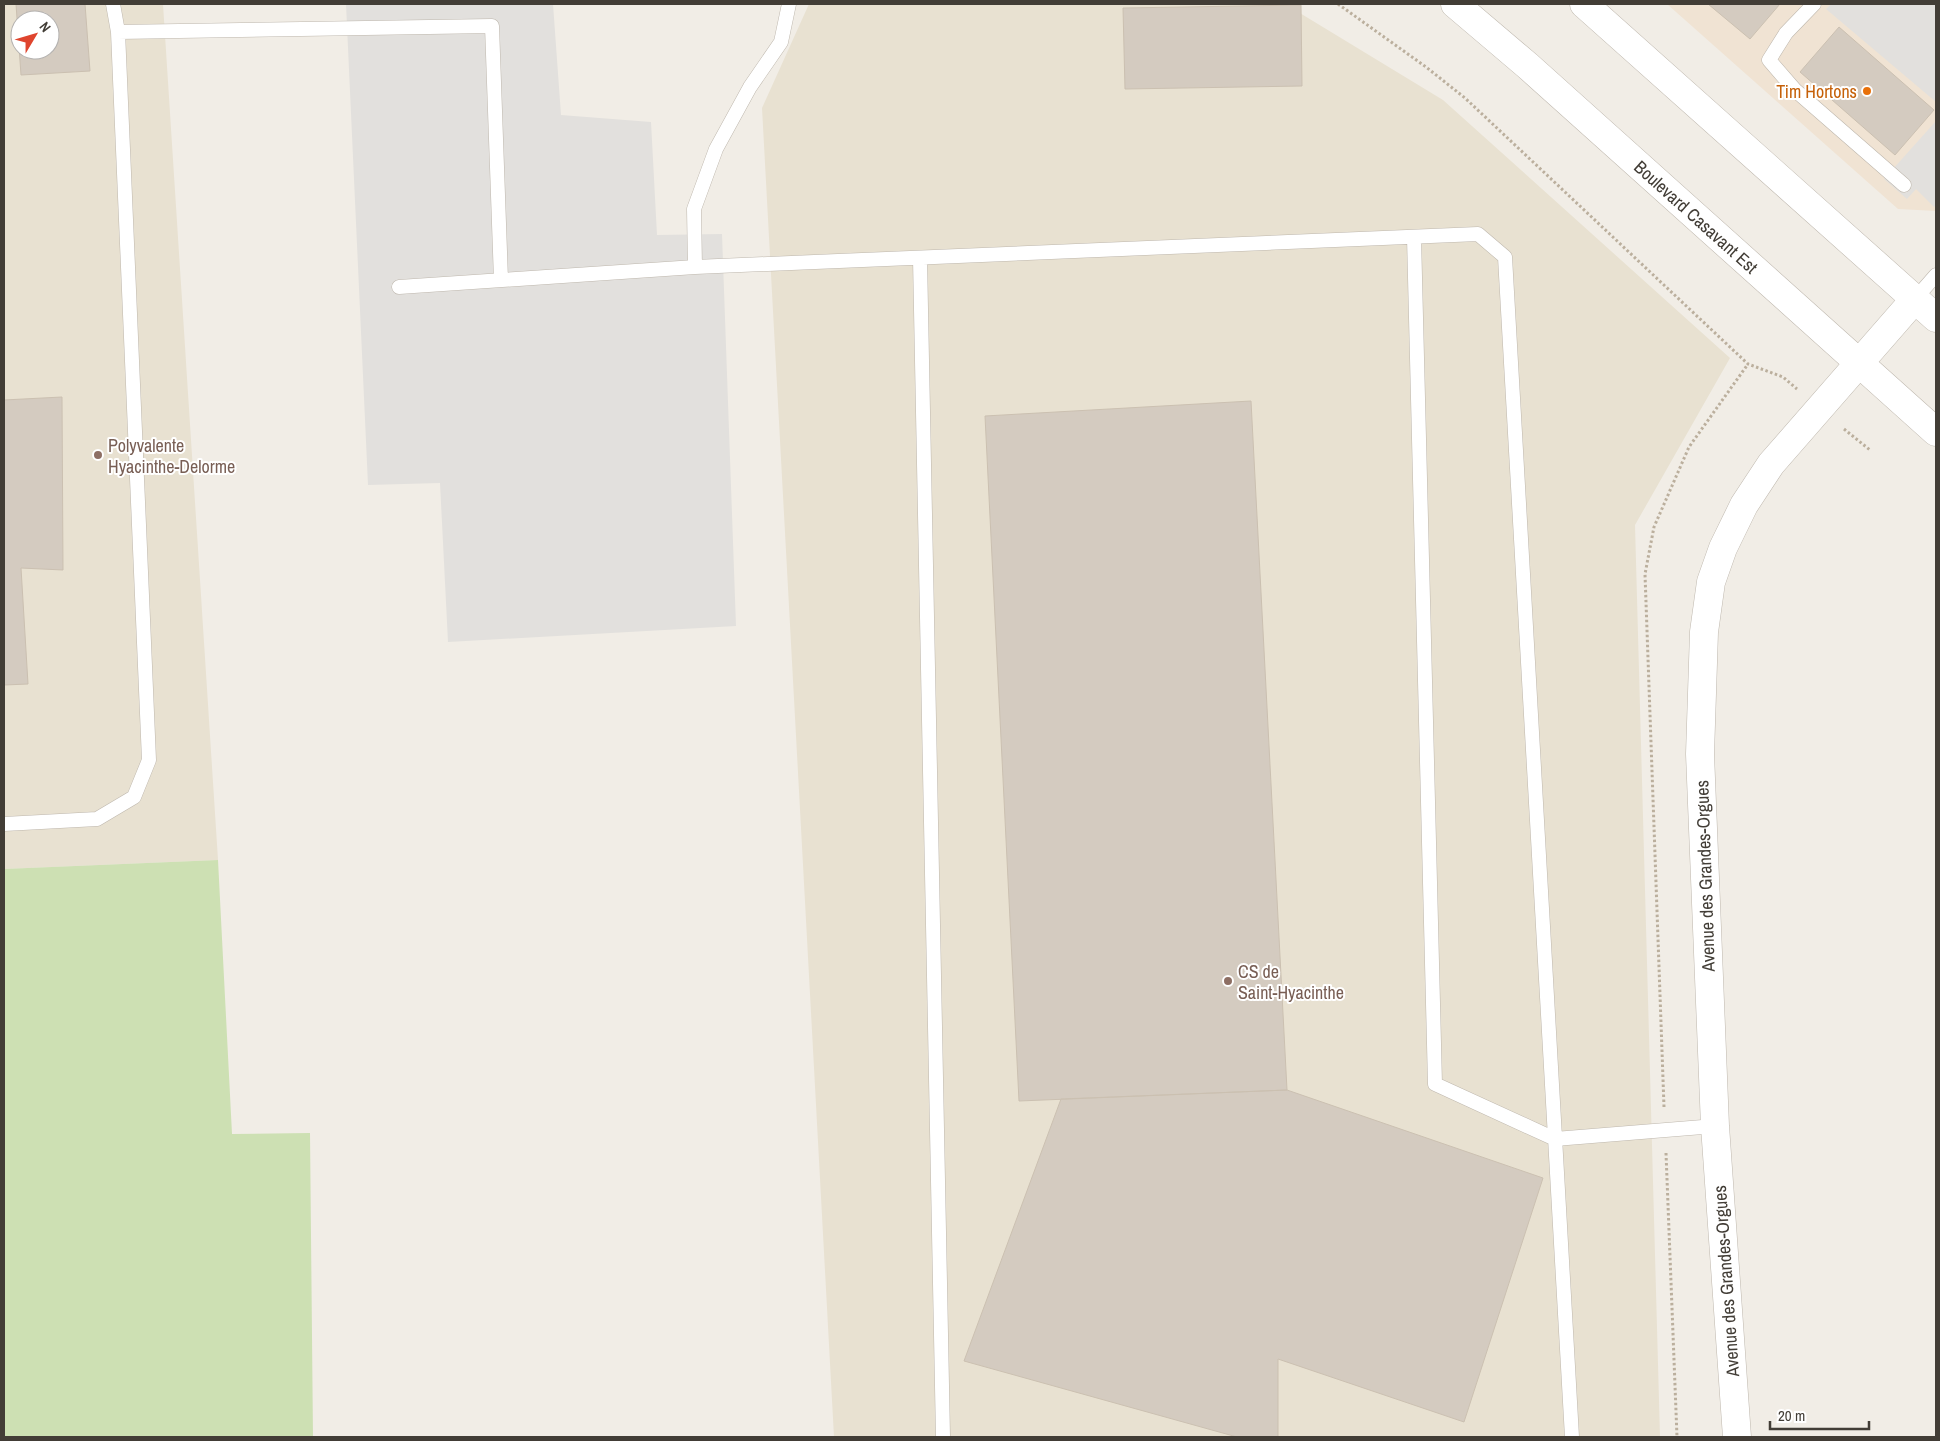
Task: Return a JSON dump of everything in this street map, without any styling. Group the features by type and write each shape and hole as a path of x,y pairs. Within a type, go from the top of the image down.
{"street":[{"name":"Boulevard Casavant Est","path":"1455,4 1528,66 1936,432"},
{"path":"1584,4 1936,318"},
{"name":"Avenue des Grandes-Orgues","path":"1737,1437 1715,1126 1700,754 1704,632 1711,582 1744,505 1771,464 1915,299"}],"lane":[{"path":"4,824 97,819 134,797 149,760 118,32 113,4"},
{"path":"695,267 694,209 716,148 750,87 781,42 789,4"},
{"path":"1814,4 1786,34 1769,60 1795,90 1904,185"},
{"path":"118,32 492,26 500,280"},
{"path":"399,287 695,267 1478,234 1505,257 1572,1437"},
{"path":"1414,237 1435,1084 1555,1139 1715,1126"},
{"path":"920,258 943,1437"},
{"path":"1915,299 1936,275"}],"path":[{"path":"1338,4 1426,67 1465,98 1748,364 1782,376"},
{"path":"1677,1437 1645,574 1654,527 1689,447 1748,364"}],"shaded area":[{"name":"Polyvalente Hyacinthe-Delorme","path":"4,4 163,4 218,860 4,869"},
{"path":"346,4 553,4 561,115 651,122 657,235 722,234 736,626 448,642 440,483 368,485"},
{"name":"CS de Saint-Hyacinthe","path":"809,4 1285,4 1443,100 1730,358 1635,525 1660,1437 834,1437 762,108"},
{"path":"1667,4 1936,4 1936,211 1898,209"},
{"path":"1831,4 1936,4 1936,102 1826,9"},
{"path":"1936,121 1936,205 1934,207 1916,189 1907,199 1884,179"}],"green space":[{"path":"218,860 232,1134 310,1133 313,1437 4,1437 4,869"}],"building":[{"path":"16,4 85,4 90,71 21,75 20,60 60,60 60,10 16,10"},
{"path":"1708,4 1780,4 1750,39"},
{"path":"1301,5 1302,86 1125,89 1123,8"},
{"path":"1839,27 1934,110 1895,155 1800,72"},
{"path":"62,397 63,570 21,568 28,684 4,685 4,400"},
{"path":"1251,401 1287,1090 1019,1101 985,416"},
{"path":"1287,1090 1543,1178 1464,1422 1278,1359 1278,1437 1237,1437 964,1361 1061,1099"}],"place":[{"name":"Tim Hortons","path":"1867,91"},
{"name":"Polyvalente Hyacinthe-Delorme","path":"98,455"},
{"name":"CS de Saint-Hyacinthe","path":"1228,981"}]}
